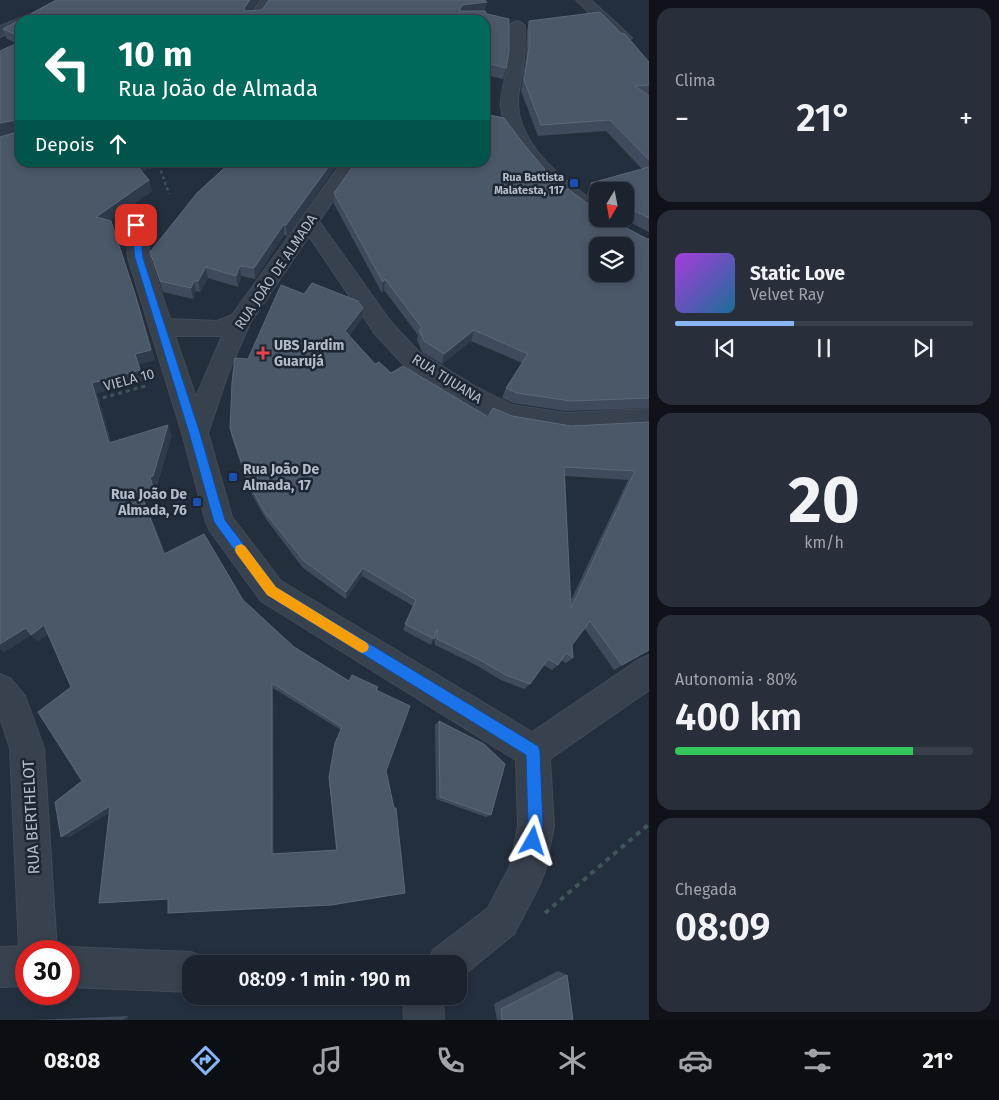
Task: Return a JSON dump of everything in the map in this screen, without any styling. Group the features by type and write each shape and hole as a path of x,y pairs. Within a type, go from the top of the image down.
{"street":[{"path":"258,15 268,0"},
{"path":"583,0 626,40"},
{"path":"578,16 596,13"},
{"path":"0,32 15,24"},
{"path":"518,24 517,55 510,106 515,128 530,154 577,200 589,208"},
{"name":"RUA JOÃO DE ALMADA","path":"195,433 217,371 240,321 348,167"},
{"name":"RUA TIJUANA","path":"309,221 382,328 411,358 469,395 508,414 566,423 649,419"},
{"path":"136,225 139,258 195,433 220,522 271,591 533,751"},
{"path":"160,327 218,329 240,321"},
{"path":"533,751 649,671"},
{"name":"RUA BERTHELOT","path":"0,690 13,708 27,748 37,940"},
{"path":"458,955 501,921 528,872 536,826 533,751"},
{"path":"0,967 15,966"},
{"path":"80,967 182,972"},
{"path":"423,1005 424,1020"}],"path":[{"path":"160,167 169,194"},
{"name":"VIELA 10","path":"93,400 176,377"},
{"path":"540,918 649,824"}],"building":[{"path":"56,0 250,0 244,8 245,11 262,10 269,0 484,0 487,2 462,5 459,11 485,11 487,14 509,19 509,52 506,68 490,64 490,15 29,15"},
{"path":"600,12 621,33 625,34 649,62 649,85 635,86 649,96 649,160 610,120 541,125 524,80 529,48 529,21"},
{"path":"15,22 15,34 3,29"},
{"path":"15,44 15,120 0,123 0,51"},
{"path":"490,115 504,118 563,191 568,189 589,204 589,228 627,228 649,239 649,398 571,401 517,393 506,388 528,354 474,330 444,354 424,341 419,330 422,328 385,279 383,282 334,193 352,167 490,167"},
{"path":"15,133 15,167 138,167 149,180 96,217 111,221 151,350 135,354 140,370 92,383 109,443 168,425 153,476 150,477 154,490 141,494 164,554 204,534 243,600 294,647 349,681 352,675 378,687 376,690 410,706 386,771 394,808 396,808 405,893 331,905 168,913 168,899 99,903 110,806 61,837 55,802 82,781 38,712 71,687 44,625 31,635 26,628 0,644 0,137","holes":["272,683 342,727 335,743 329,777 337,850 272,854"]},
{"path":"226,167 328,167 286,225 284,224 254,268 240,266 236,276 206,267 198,281 194,281 191,288 160,281 150,252 197,193"},
{"path":"649,167 649,218 634,210 634,182 595,182"},
{"path":"312,283 358,301 363,308 345,331 375,364 379,362 391,373 403,366 488,417 493,408 512,416 571,426 649,422 649,650 622,665 590,621 572,645 573,658 566,653 558,665 548,659 530,684 506,675 437,639 437,629 434,639 405,624 416,600 363,568 346,592 303,560 264,511 248,482 230,428 235,358 248,359 281,285 304,294","holes":["564,467 635,471 571,608"]},
{"path":"439,721 484,744 505,764 491,815 440,797"},
{"path":"567,975 573,1020 502,1020 501,1009"}],"slow traffic":[{"path":"241,550 271,591 362,647"}],"place":[{"name":"Rua Battista Malatesta, 117","path":"574,183"},
{"name":"UBS Jardim Guarujá","path":"263,353"},
{"name":"Rua João De Almada, 17","path":"233,477"},
{"name":"Rua João De Almada, 76","path":"197,502"}],"route":[{"path":"136,225 139,258 195,433 220,522 271,591 533,751 536,826 533,841"}]}
